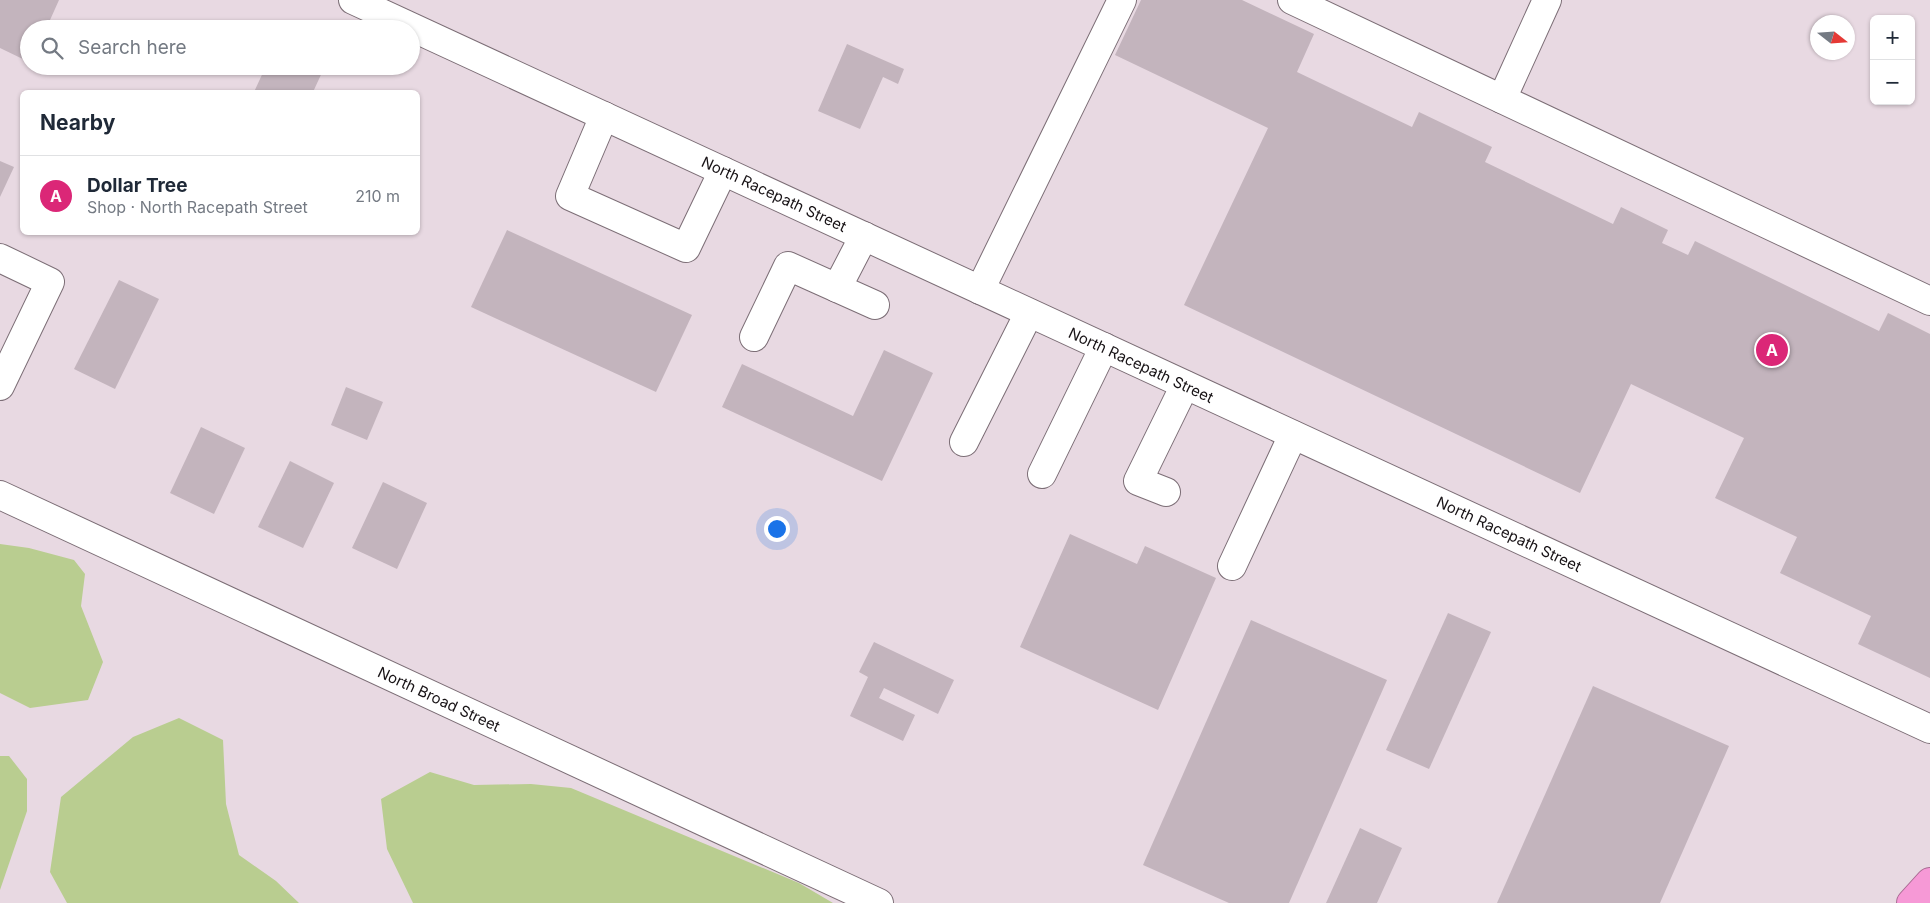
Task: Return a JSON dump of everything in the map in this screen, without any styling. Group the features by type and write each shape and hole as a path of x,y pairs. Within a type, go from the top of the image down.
{"highway":[{"path":"1910,903 1930,882"}],"street":[{"name":"North Racepath Street","path":"353,0 396,20"},
{"path":"980,290 1122,0"},
{"path":"1292,0 1930,301"},
{"path":"1502,99 1547,0"},
{"name":"North Racepath Street","path":"420,31 1930,728"},
{"path":"604,116 570,196 686,248 723,171"},
{"path":"837,288 864,236"},
{"path":"0,258 50,282 2,377"},
{"path":"754,337 788,266 875,305"},
{"path":"964,442 1029,313"},
{"path":"1042,474 1104,347"},
{"path":"1166,492 1138,480 1185,385"},
{"path":"1232,566 1293,435"},
{"name":"North Broad Street","path":"0,495 879,903"}],"green space":[{"path":"0,544 29,548 74,560 85,574 81,606 103,662 88,700 30,708 0,693"},
{"path":"179,718 223,740 226,804 239,855 276,881 299,903 67,903 50,872 61,797 133,737"},
{"path":"0,756 9,756 27,779 27,811 0,890"},
{"path":"430,772 474,785 531,784 571,788 799,883 833,903 413,903 387,849 381,799"}],"building":[{"path":"0,0 59,0 50,20 20,20 20,58 0,48"},
{"path":"1141,0 1242,0 1314,34 1297,72 1412,127 1419,112 1492,147 1485,162 1613,224 1621,207 1668,230 1662,243 1688,255 1695,241 1879,331 1888,313 1930,334 1930,678 1858,644 1871,616 1780,573 1797,537 1715,498 1744,438 1631,384 1580,493 1184,305 1268,128 1115,55"},
{"path":"847,44 904,69 898,84 883,77 860,129 818,111"},
{"path":"262,75 321,75 314,90 255,90"},
{"path":"0,161 14,167 0,197"},
{"path":"507,230 692,315 656,392 471,307"},
{"path":"119,280 159,299 115,389 74,369"},
{"path":"884,350 933,373 882,481 722,407 742,364 853,416"},
{"path":"346,387 383,402 367,440 331,425"},
{"path":"201,427 245,448 214,514 170,493"},
{"path":"290,461 334,483 303,548 258,527"},
{"path":"383,482 427,503 397,569 352,548"},
{"path":"1070,534 1137,564 1145,546 1216,578 1158,710 1020,647"},
{"path":"1448,613 1491,632 1429,769 1386,750"},
{"path":"1251,620 1387,680 1289,903 1229,903 1143,865"},
{"path":"874,642 954,680 938,714 884,688 879,698 915,715 903,741 850,716 868,677 859,672"},
{"path":"1593,686 1729,746 1660,903 1497,903"},
{"path":"1360,828 1402,848 1377,903 1326,903"}],"place":[{"name":"Dollar Tree","path":"1772,350"}]}
